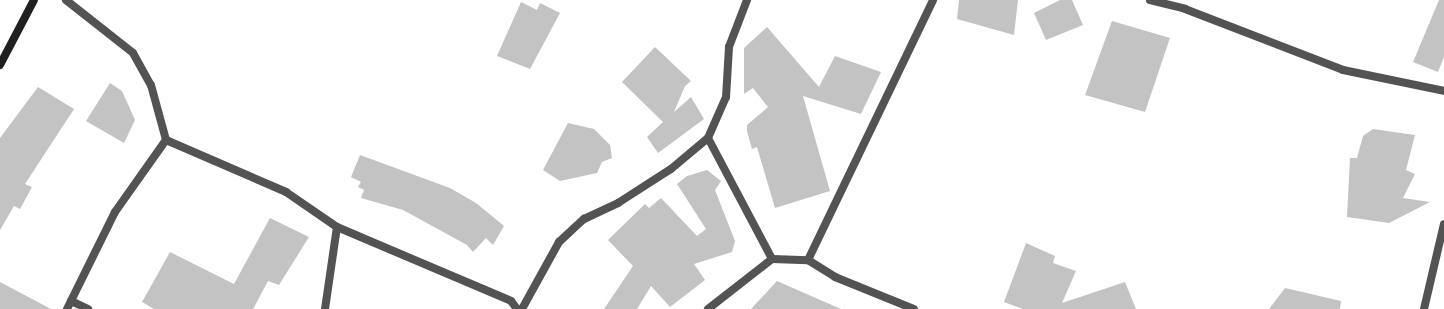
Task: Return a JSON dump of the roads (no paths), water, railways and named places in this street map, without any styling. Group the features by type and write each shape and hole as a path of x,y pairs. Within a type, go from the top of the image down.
{"street":[{"path":"0,65 34,0"},
{"path":"66,0 133,53 151,85 166,140"},
{"path":"522,309 558,242 584,219 618,203 671,169 708,138 726,97 729,46 747,0"},
{"path":"808,260 933,0"},
{"path":"1150,0 1185,10 1343,70 1444,91"},
{"path":"708,138 772,259"},
{"path":"166,140 286,192 337,227 511,301 517,309"},
{"path":"67,309 115,212 166,140"},
{"path":"1424,309 1444,224"},
{"path":"326,309 337,227"},
{"path":"708,309 772,259 808,260 835,277 914,309"},
{"path":"71,301 88,309"}]}
